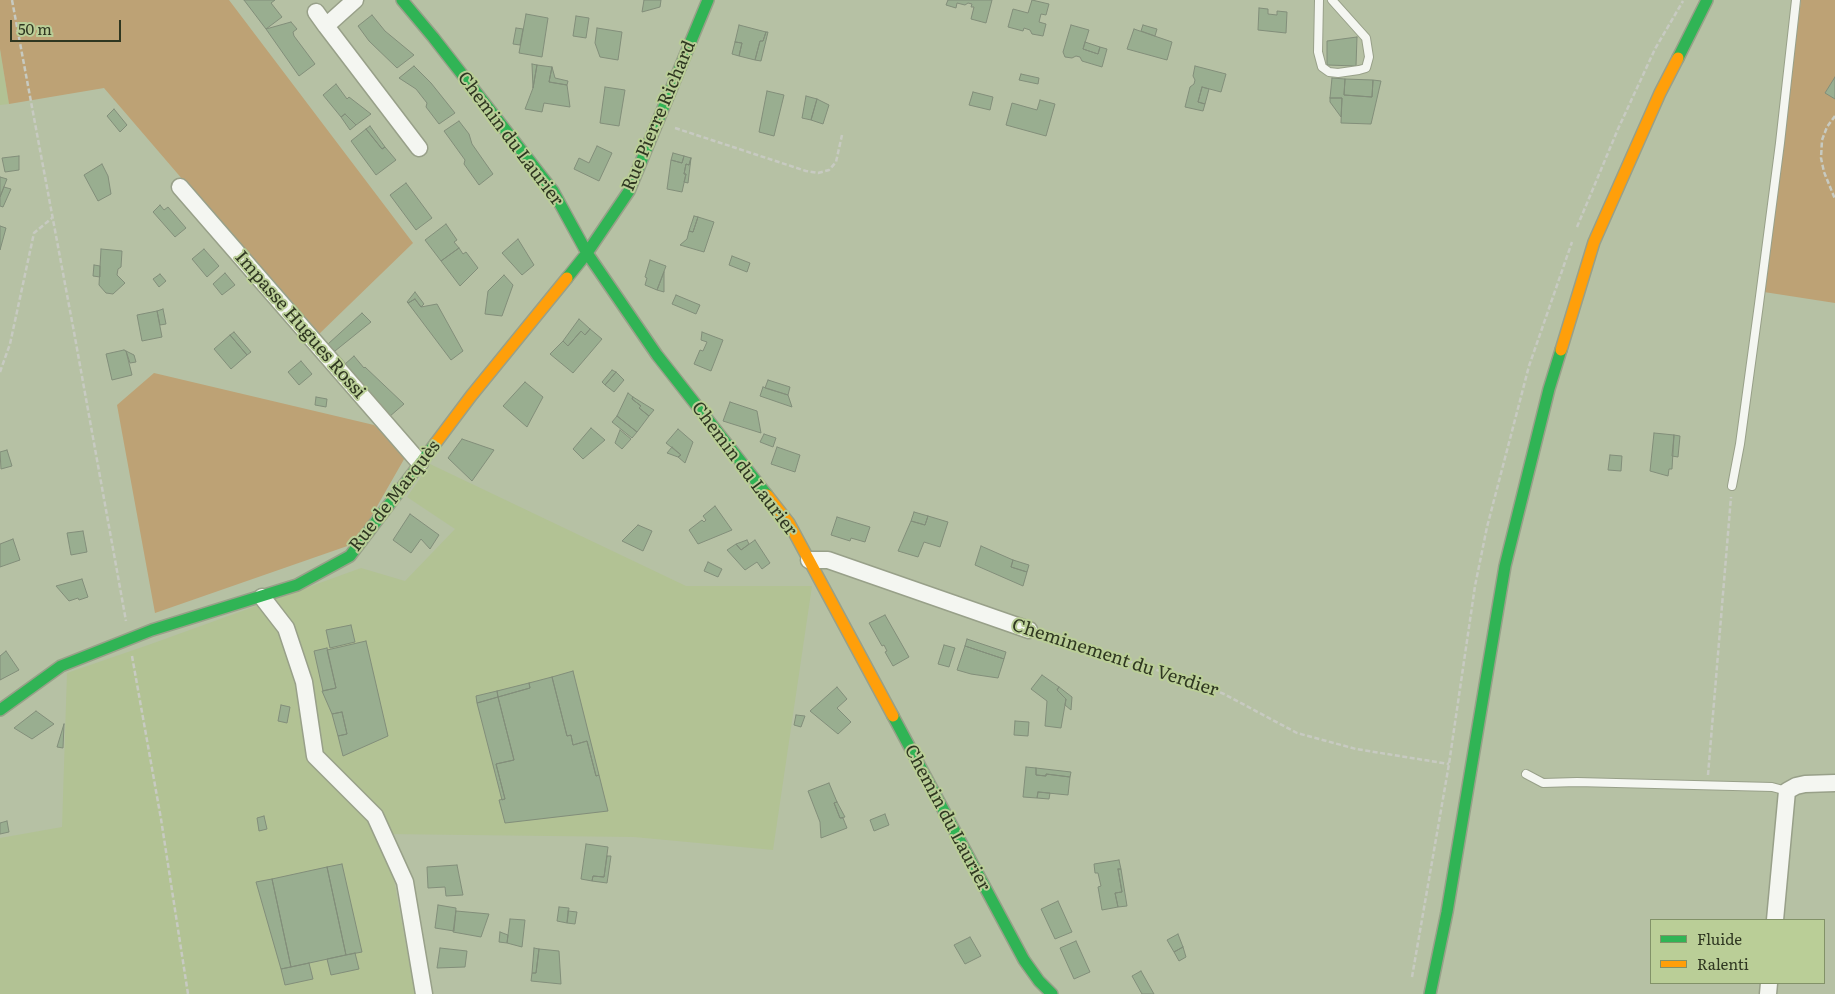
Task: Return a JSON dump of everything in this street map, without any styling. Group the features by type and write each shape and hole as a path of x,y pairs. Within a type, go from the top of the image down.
{"street":[{"path":"326,26 355,0"},
{"name":"Chemin du Laurier","path":"402,0 553,191 587,253 657,355 789,523 1024,960 1039,981 1052,994"},
{"name":"Rue Pierre Richard","path":"587,253 629,191 708,0"},
{"path":"1430,994 1447,912 1505,566 1548,389 1594,242 1660,93 1707,0"},
{"path":"316,12 419,148"},
{"name":"Impasse Hugues Rossi","path":"180,187 420,463"},
{"name":"Rue de Marquès","path":"0,710 61,666 101,648 297,585 350,556 471,396 587,253"},
{"name":"Cheminement du Verdier","path":"809,560 828,560 1029,630"},
{"path":"262,597 286,628 304,682 315,756 375,816 405,882 424,994"},
{"path":"1775,919 1787,791 1805,784 1835,783"}],"lane":[{"path":"1320,0 1318,52 1322,67 1329,72 1338,73 1366,68 1369,57 1366,38 1332,0"},
{"path":"1732,486 1740,444 1766,256 1796,0"},
{"path":"1526,774 1543,783 1772,787 1787,791"}],"path":[{"path":"12,0 129,639 159,810 188,994"},
{"path":"1835,116 1827,127 1822,140 1821,158 1824,172 1835,199"},
{"path":"657,122 806,171 818,173 829,170 836,162 842,135"},
{"path":"0,372 10,344 34,233 52,218"},
{"path":"1707,786 1732,486"},
{"name":"Cheminement du Verdier","path":"1029,630 1194,682 1224,694 1297,733 1356,749 1450,764"}],"shaded area":[{"path":"0,0 229,0 413,243 317,336 104,88 9,104 0,49"},
{"path":"1801,0 1835,0 1835,303 1764,292"},
{"path":"0,49 9,104 0,105"},
{"path":"154,373 374,425 407,454 356,543 155,613 117,405"},
{"path":"430,464 686,586 812,586 773,850 634,837 383,834 387,842 415,994 0,994 0,838 62,827 67,673 361,568 405,581 455,529 407,497"}],"building":[{"path":"244,0 275,0 271,3 282,17 266,29"},
{"path":"644,0 661,0 660,7 642,12"},
{"path":"948,0 992,0 986,23 971,19 974,7 971,7 972,4 957,3 956,8 946,5"},
{"path":"1032,0 1049,4 1046,15 1041,14 1039,22 1046,24 1043,36 1032,34 1030,30 1024,28 1023,31 1008,27 1013,9 1028,13"},
{"path":"1259,8 1268,9 1268,14 1277,15 1277,11 1287,12 1286,33 1258,30"},
{"path":"526,14 548,18 542,57 519,53"},
{"path":"372,15 385,31 414,55 397,68 369,41 358,26"},
{"path":"576,16 589,18 586,38 573,36"},
{"path":"291,22 297,29 293,32 294,36 315,64 299,76 266,29"},
{"path":"739,25 766,32 763,41 760,41 755,60 739,56 742,43 735,42"},
{"path":"1071,25 1089,30 1083,49 1098,54 1100,47 1107,49 1102,67 1082,61 1080,57 1065,57 1063,52"},
{"path":"1143,25 1157,29 1155,36 1141,31"},
{"path":"516,28 523,29 520,45 513,44"},
{"path":"597,28 622,32 618,60 600,57 595,43"},
{"path":"1134,29 1172,42 1167,60 1127,49"},
{"path":"766,32 768,32 761,61 755,60 760,41 763,41"},
{"path":"1357,37 1356,66 1327,65 1327,41"},
{"path":"735,42 742,43 739,56 732,54"},
{"path":"1085,42 1100,47 1098,54 1083,49"},
{"path":"532,64 537,65 533,88"},
{"path":"537,65 552,67 549,82 567,85 570,107 544,103 542,112 525,109 533,88"},
{"path":"414,66 431,83 455,113 439,124 426,107 427,103 416,89 399,78"},
{"path":"1195,66 1226,74 1221,92 1202,87 1198,102 1205,104 1203,111 1185,107 1190,87 1194,84 1195,80 1193,76"},
{"path":"552,67 555,78 568,81 567,85 549,82"},
{"path":"1021,74 1039,78 1038,84 1019,80"},
{"path":"1835,77 1835,99 1825,93"},
{"path":"1332,78 1345,79 1344,95 1372,97 1373,80 1381,81 1371,124 1341,123 1342,98 1330,98"},
{"path":"1345,79 1373,80 1372,97 1344,95"},
{"path":"336,84 347,99 349,97 371,114 356,125 345,114 341,117 323,95"},
{"path":"605,87 625,90 619,126 600,123"},
{"path":"1202,87 1209,89 1205,104 1198,102"},
{"path":"767,91 784,95 774,136 759,132"},
{"path":"973,92 993,97 990,110 969,105"},
{"path":"806,96 817,99 811,120 802,118"},
{"path":"1330,98 1342,98 1341,117 1330,102"},
{"path":"817,99 829,105 823,124 811,120"},
{"path":"1040,100 1055,104 1046,136 1006,125 1012,103 1037,110"},
{"path":"114,109 127,125 120,132 107,116"},
{"path":"345,114 356,125 350,130 341,117"},
{"path":"459,121 493,174 479,185 464,164 465,160 444,131"},
{"path":"370,126 385,147 382,149 366,129"},
{"path":"366,129 382,149 385,147 396,160 376,175 351,141"},
{"path":"597,146 612,153 599,181 574,169 579,158 589,163"},
{"path":"673,153 684,156 682,163 671,160"},
{"path":"19,156 19,170 5,172 2,158"},
{"path":"684,156 691,158 689,165 686,164 682,192 667,189 671,160 682,163"},
{"path":"691,158 688,183 684,182 686,174 684,174 686,164 689,165"},
{"path":"102,164 108,176 111,194 98,201 84,175"},
{"path":"0,177 7,179 0,197"},
{"path":"406,183 432,218 416,230 390,195"},
{"path":"4,187 11,189 3,207 0,206 0,197"},
{"path":"160,205 164,210 168,207 186,228 175,237 153,212"},
{"path":"694,216 698,217 693,232 689,231"},
{"path":"698,217 714,222 704,252 680,245 687,239 689,231 693,232"},
{"path":"446,224 457,240 454,242 459,248 441,261 425,240"},
{"path":"0,226 6,228 0,250"},
{"path":"518,239 534,265 522,275 502,253"},
{"path":"459,248 463,254 466,252 478,268 460,286 441,261"},
{"path":"101,249 122,251 121,267 118,269 117,275 125,283 113,294 106,293 99,285"},
{"path":"204,249 219,266 207,277 192,259"},
{"path":"732,256 750,263 747,272 729,265"},
{"path":"650,260 666,266 657,290 645,285 647,278 645,277"},
{"path":"94,265 100,266 100,277 93,276"},
{"path":"664,272 664,292 657,290"},
{"path":"225,273 235,285 222,295 213,284"},
{"path":"160,274 166,281 159,287 153,279"},
{"path":"504,275 513,285 502,316 485,314 488,291"},
{"path":"415,292 424,304 421,307 415,299 407,302"},
{"path":"676,295 700,305 696,314 672,304"},
{"path":"415,299 421,307 437,304 463,351 451,360 408,303"},
{"path":"163,309 166,324 160,325 157,311"},
{"path":"157,311 162,337 142,341 137,315"},
{"path":"362,313 371,322 335,351 328,344"},
{"path":"579,319 590,329 585,335 581,331 568,346 563,341"},
{"path":"590,329 602,339 573,373 550,354 563,341 568,346 581,331 585,335"},
{"path":"234,332 251,352 247,355 230,335"},
{"path":"702,332 723,340 711,371 694,364 700,350 703,351 707,342 701,340"},
{"path":"230,335 247,355 231,369 214,349"},
{"path":"126,351 132,375 112,380 106,354"},
{"path":"126,351 134,355 136,362 130,363"},
{"path":"354,356 364,368 404,404 389,417 344,365"},
{"path":"301,361 312,374 299,385 288,372"},
{"path":"612,370 616,372 605,385 602,382"},
{"path":"616,372 624,380 614,392 605,385"},
{"path":"768,380 790,387 788,395 765,388"},
{"path":"525,382 543,397 527,427 503,406"},
{"path":"763,387 788,395 792,407 760,396"},
{"path":"628,393 641,406 639,408 649,416 637,432 617,416"},
{"path":"316,397 327,399 326,407 315,405"},
{"path":"633,397 654,410 649,416 639,408 641,406 632,399"},
{"path":"730,402 757,411 761,433 723,421"},
{"path":"617,416 637,432 632,438 612,422"},
{"path":"591,428 605,440 583,459 573,449"},
{"path":"678,429 693,442 685,463 678,457 681,455 666,443"},
{"path":"620,430 631,439 622,449 615,443"},
{"path":"1654,433 1674,435 1672,469 1669,469 1668,476 1650,471"},
{"path":"764,434 776,438 773,447 760,442"},
{"path":"1674,435 1680,436 1678,457 1672,456"},
{"path":"462,439 494,450 472,481 448,458"},
{"path":"672,447 681,455 678,457 667,453"},
{"path":"777,447 800,455 795,472 771,464"},
{"path":"7,450 12,466 1,469 0,452"},
{"path":"1610,455 1622,456 1621,471 1608,470"},
{"path":"715,506 732,530 698,544 689,530 702,520 704,522 706,520 703,516"},
{"path":"914,512 928,516 925,525 911,521"},
{"path":"410,514 439,535 430,549 421,539 411,553 393,540"},
{"path":"928,516 948,522 940,547 924,542 918,557 898,551 911,521 925,525"},
{"path":"837,517 870,527 865,542 851,538 850,541 831,535"},
{"path":"638,525 652,531 643,551 622,541"},
{"path":"83,531 87,552 71,555 67,533"},
{"path":"13,539 20,560 0,567 0,544"},
{"path":"747,540 749,544 741,550 736,544"},
{"path":"755,540 770,563 762,569 757,562 745,570 727,550 736,544 741,550"},
{"path":"981,546 1013,560 1011,567 1027,572 1023,586 975,565"},
{"path":"1013,560 1029,565 1027,572 1011,567"},
{"path":"708,562 722,569 718,577 704,571"},
{"path":"82,579 88,597 79,600 78,598 69,601 56,586"},
{"path":"885,615 909,657 893,666 885,652 887,651 884,645 882,646 869,623"},
{"path":"351,625 355,642 330,648 326,630"},
{"path":"967,639 1006,652 1004,659 965,646"},
{"path":"366,641 388,736 343,756 338,736 347,734 342,712 332,714 322,691 336,688 327,650"},
{"path":"944,645 955,648 949,667 938,664"},
{"path":"965,646 1004,659 998,678 957,670"},
{"path":"327,648 336,688 323,691 314,651"},
{"path":"6,651 19,670 0,680 0,656"},
{"path":"573,671 599,775 596,776 587,741 573,745 571,735 567,736 552,677"},
{"path":"1042,675 1059,687 1057,690 1066,699 1061,728 1045,726 1047,701 1031,689"},
{"path":"552,677 567,736 571,735 573,745 587,741 596,776 599,775 608,811 505,823 499,800 505,799 496,764 514,760 498,697 530,688 529,683"},
{"path":"529,683 530,688 498,697 497,691"},
{"path":"837,687 847,699 837,708 851,722 838,734 810,711"},
{"path":"1059,687 1072,697 1071,710 1065,705 1066,699 1057,690"},
{"path":"497,691 498,697 477,703 476,696"},
{"path":"498,697 514,760 496,764 505,799 502,800 477,703"},
{"path":"281,705 290,707 287,723 278,721"},
{"path":"36,711 54,724 32,739 14,728"},
{"path":"342,712 347,734 338,736 332,714"},
{"path":"796,715 805,716 801,727 794,725"},
{"path":"1015,721 1029,722 1028,736 1014,735"},
{"path":"64,724 63,748 57,747"},
{"path":"1026,767 1036,768 1036,775 1046,776 1046,774 1070,777 1068,795 1038,792 1037,798 1023,797"},
{"path":"1036,768 1071,772 1070,777 1046,774 1046,776 1036,775"},
{"path":"829,783 837,802 834,803 840,818 843,818 847,828 821,838 820,822 808,791"},
{"path":"1038,792 1050,793 1049,799 1037,798"},
{"path":"837,802 845,817 840,818 834,803"},
{"path":"885,814 889,825 874,831 870,820"},
{"path":"264,816 267,829 259,831 257,818"},
{"path":"7,821 9,832 0,834 0,823"},
{"path":"586,844 608,847 604,877 593,876 592,881 581,879"},
{"path":"607,856 611,856 607,883 592,881 593,876 604,877"},
{"path":"1119,860 1121,869 1118,869 1122,892 1115,893 1118,907 1102,910 1098,887 1101,886 1098,873 1095,873 1094,864"},
{"path":"342,864 362,952 346,955 327,867"},
{"path":"457,865 463,895 446,896 445,887 428,888 427,867"},
{"path":"327,867 346,955 291,967 272,879"},
{"path":"1118,869 1121,869 1127,906 1118,907 1115,893 1122,892"},
{"path":"272,879 291,967 281,969 256,882"},
{"path":"1058,901 1072,932 1055,939 1041,909"},
{"path":"438,905 456,908 454,931 435,928"},
{"path":"559,907 569,908 567,923 557,921"},
{"path":"456,911 489,914 481,937 453,932"},
{"path":"568,911 577,912 575,924 567,923"},
{"path":"510,919 525,920 522,947 507,943"},
{"path":"500,932 508,935 507,943 499,942"},
{"path":"1178,934 1183,947 1174,952 1167,940"},
{"path":"970,937 981,956 965,964 954,945"},
{"path":"1076,941 1090,972 1074,979 1060,948"},
{"path":"1183,947 1186,957 1179,961 1174,952"},
{"path":"440,948 467,951 465,967 437,968"},
{"path":"534,948 539,949 536,973 532,973"},
{"path":"539,949 559,951 561,984 531,981 532,973 536,973"},
{"path":"355,953 359,969 331,975 327,959"},
{"path":"309,963 313,979 285,985 281,969"},
{"path":"1141,971 1154,994 1142,994 1132,976"}],"traffic: fast":[{"path":"402,0 553,191 587,253 657,355 767,495"},
{"path":"567,278 587,253 629,191 708,0"},
{"path":"1678,58 1707,0"},
{"path":"1430,994 1447,912 1505,566 1549,389 1561,350"},
{"path":"0,710 61,666 152,630 297,585 350,556 435,444"},
{"path":"893,716 1024,960 1039,981 1052,994"}],"traffic: slow":[{"path":"1561,350 1594,242 1660,93 1678,58"},
{"path":"435,444 471,396 567,278"},
{"path":"767,495 789,523 893,716"}]}
